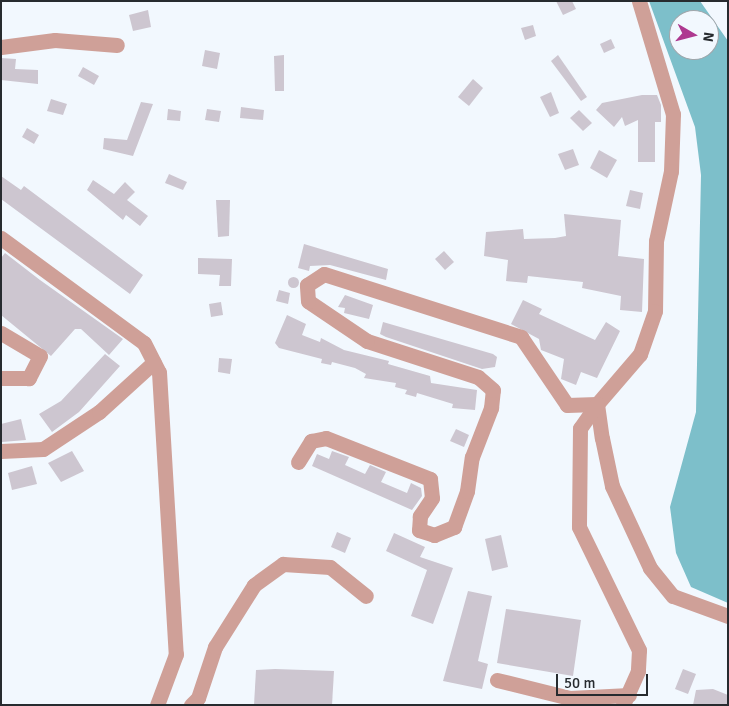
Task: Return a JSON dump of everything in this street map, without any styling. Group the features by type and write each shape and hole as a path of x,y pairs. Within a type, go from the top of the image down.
{"street":[{"path":"497,680 570,698 626,700 638,671 639,650 579,527 580,428 597,404 640,354 655,311 656,241 671,171 673,114 639,1"},
{"path":"1,47 56,40 117,45"},
{"path":"1,238 144,343 158,372 176,654 157,705"},
{"path":"298,462 310,441 326,438 430,479 432,498 420,516 419,530 434,535 454,527 467,491 472,457 491,408 492,390 478,377 367,341 308,301 307,285 324,274 521,337 567,405 597,404"},
{"path":"1,333 40,356 29,378 1,378"},
{"path":"1,451 43,449 99,412 154,362"},
{"path":"597,404 612,486 650,568 673,596 728,616"},
{"path":"191,705 198,698 215,647 254,585 283,564 330,567 366,596"}],"water":[{"path":"649,1 700,1 706,10 669,10 669,56"},
{"path":"719,28 728,41 728,603 691,587 676,553 670,507 696,412 701,175 695,127 671,60 719,60"}],"building":[{"path":"556,1 572,1 576,9 563,15"},
{"path":"148,10 151,27 133,31 129,15"},
{"path":"533,25 536,36 525,40 521,28"},
{"path":"611,39 615,48 604,53 600,44"},
{"path":"205,50 220,53 217,69 202,66"},
{"path":"284,55 284,91 275,91 274,56"},
{"path":"558,55 587,97 581,101 551,61"},
{"path":"1,58 16,59 15,69 38,70 38,84 1,80"},
{"path":"83,67 99,76 94,85 78,76"},
{"path":"473,79 483,88 469,106 458,97"},
{"path":"551,92 559,113 550,117 540,97"},
{"path":"642,95 657,95 661,105 661,122 655,122 655,162 638,162 638,120 625,126 622,117 614,127 596,110 602,103"},
{"path":"51,99 67,104 63,115 47,111"},
{"path":"141,102 153,104 133,156 103,149 104,138 127,140"},
{"path":"241,107 264,110 263,120 240,118"},
{"path":"168,109 181,111 180,121 167,120"},
{"path":"207,109 221,111 219,122 205,120"},
{"path":"579,110 592,123 583,131 570,118"},
{"path":"27,128 39,135 34,144 22,137"},
{"path":"573,149 579,165 565,170 558,154"},
{"path":"599,150 617,160 607,178 590,168"},
{"path":"169,174 187,182 183,190 165,183"},
{"path":"1,176 21,190 24,186 143,275 130,294 1,199"},
{"path":"93,180 114,194 125,182 135,192 127,200 148,216 140,226 126,215 123,220 87,190"},
{"path":"630,190 643,193 640,209 626,206"},
{"path":"216,200 230,200 229,236 218,237"},
{"path":"564,214 621,220 618,256 644,259 642,312 620,310 621,296 582,288 583,282 528,276 527,283 506,281 508,260 484,256 486,232 523,229 524,239 566,236"},
{"path":"304,244 388,269 386,280 330,265 310,266 309,271 298,268"},
{"path":"444,251 454,262 445,270 435,259"},
{"path":"5,253 123,339 109,355 81,329 75,329 51,356 1,315 1,258"},
{"path":"198,258 232,259 231,286 219,286 220,275 198,274"},
{"path":"293,276 299,282 293,288 287,282"},
{"path":"279,290 290,293 288,304 276,301"},
{"path":"345,295 373,305 369,319 344,313 345,308 338,307"},
{"path":"523,300 542,309 539,314 595,340 606,322 620,331 597,378 581,372 576,385 561,379 564,359 541,350 539,339 511,324"},
{"path":"221,302 223,315 211,317 209,304"},
{"path":"287,315 306,324 302,335 320,342 321,338 344,350 389,361 388,364 430,376 431,383 477,390 475,410 452,408 453,404 417,393 416,397 405,394 407,390 395,387 396,383 364,378 366,374 355,368 332,362 331,365 321,363 322,359 279,348 275,343"},
{"path":"383,322 493,354 497,357 495,367 482,369 386,337 380,334"},
{"path":"105,354 120,366 79,412 52,432 39,414 61,401"},
{"path":"219,358 232,359 230,374 218,372"},
{"path":"21,419 26,440 2,442 1,424"},
{"path":"456,429 469,435 464,447 450,441"},
{"path":"72,451 84,471 61,482 48,463"},
{"path":"332,451 349,457 345,465 365,474 370,465 386,472 381,482 407,493 411,483 421,488 422,496 412,510 312,466 317,454 329,459"},
{"path":"32,466 37,484 12,490 8,473"},
{"path":"337,532 351,538 345,553 331,547"},
{"path":"394,533 425,547 420,557 453,568 433,624 411,616 427,570 386,551"},
{"path":"501,535 508,567 492,571 485,539"},
{"path":"468,591 492,596 478,661 488,664 482,689 443,681"},
{"path":"506,609 581,620 573,676 497,663"},
{"path":"683,669 696,674 688,694 675,689"},
{"path":"256,670 334,671 332,705 254,705"},
{"path":"713,689 728,695 728,705 693,705 696,690"}]}
